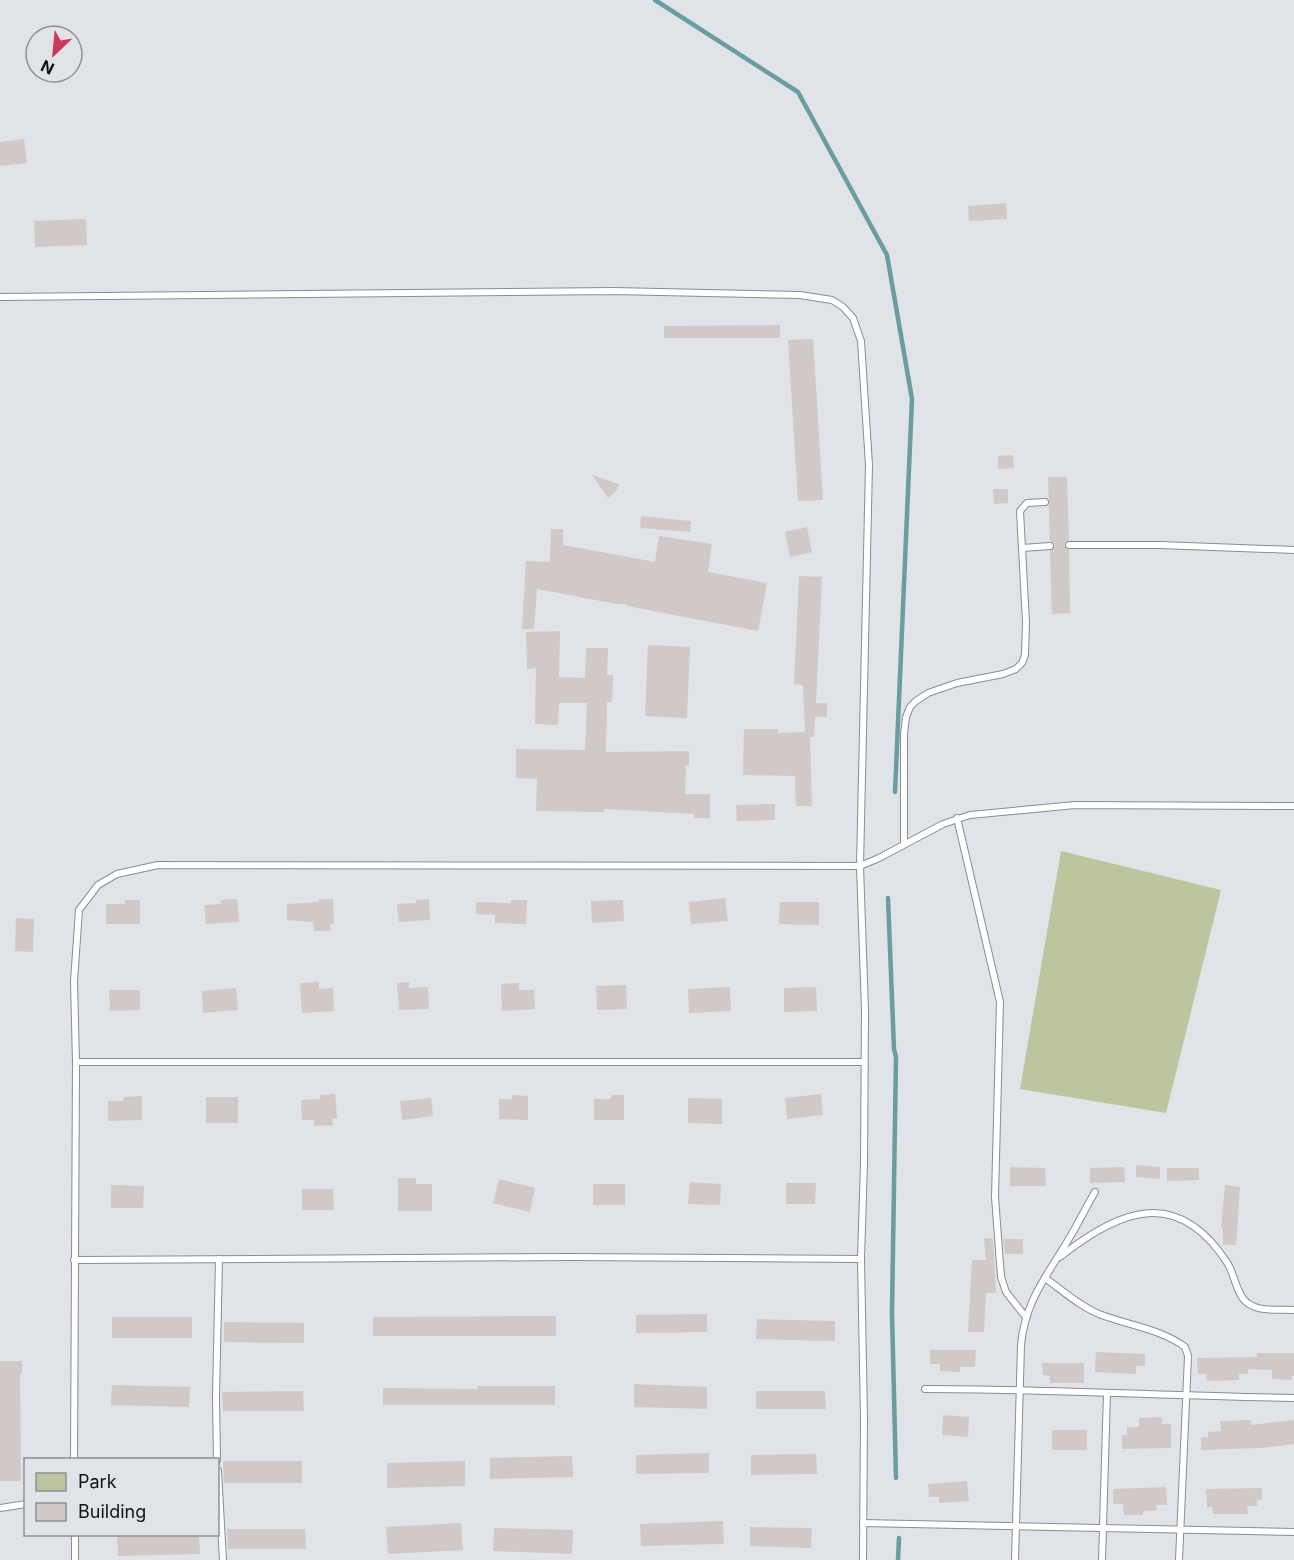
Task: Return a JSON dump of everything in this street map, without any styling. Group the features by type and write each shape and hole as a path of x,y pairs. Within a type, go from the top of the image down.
{"lane":[{"path":"0,297 614,291 800,295 831,300 843,307 853,318 861,341 869,465 860,866 865,1011 861,1259 864,1419 863,1560"},
{"path":"904,844 903,763 906,717 916,701 928,693 957,683 1003,674 1016,669 1022,663 1025,655 1026,622 1020,511 1027,503 1045,502"},
{"path":"1069,545 1160,545 1294,550"},
{"path":"1022,548 1050,546"},
{"path":"74,1458 76,1062 74,981 79,910 98,885 117,874 158,866 860,866 957,818 993,812 1075,805 1294,806"},
{"path":"957,818 1000,1002 995,1197 1001,1277 1006,1292 1025,1316"},
{"path":"76,1062 863,1062"},
{"path":"1015,1560 1021,1345 1025,1316 1095,1192"},
{"path":"1055,1261 1090,1234 1116,1220 1134,1214 1153,1213 1171,1216 1189,1224 1222,1255 1234,1275 1242,1299 1247,1303 1264,1309 1294,1310"},
{"path":"74,1260 570,1257 861,1259"},
{"path":"217,1458 219,1259"},
{"path":"1045,1278 1085,1307 1099,1314 1164,1335 1185,1347 1188,1356 1187,1396 1179,1560"},
{"path":"925,1389 1020,1389 1294,1398"},
{"path":"1102,1560 1107,1393"},
{"path":"219,1493 222,1560"},
{"path":"0,1508 24,1504"},
{"path":"863,1523 1294,1532"},
{"path":"75,1536 75,1560"}],"green space":[{"path":"1061,851 1221,890 1166,1113 1020,1089"}],"building":[{"path":"24,139 27,163 0,166 0,142"},
{"path":"1006,203 1007,219 969,221 968,206"},
{"path":"86,219 87,245 35,247 34,221"},
{"path":"780,325 780,338 664,338 664,326"},
{"path":"813,339 823,500 798,501 788,340"},
{"path":"1013,455 1014,468 998,469 998,456"},
{"path":"592,475 619,484 616,491 608,498"},
{"path":"1048,477 1067,477 1069,540 1064,546 1069,550 1070,613 1052,614 1050,551 1055,546 1050,541"},
{"path":"993,489 1008,489 1008,503 994,504"},
{"path":"641,516 691,521 690,532 640,528"},
{"path":"807,527 812,552 790,557 785,532"},
{"path":"551,529 563,529 563,545 655,562 659,536 712,544 708,572 767,583 758,631 627,606 627,604 537,589 534,629 522,629 526,561 550,562"},
{"path":"799,576 822,577 816,703 827,703 827,717 815,717 814,737 810,737 812,806 796,806 795,776 743,775 744,729 778,729 778,733 805,732 803,685 794,684"},
{"path":"560,631 559,677 585,678 586,648 608,648 607,675 613,675 612,702 607,702 606,752 689,751 685,794 710,794 710,818 694,818 694,814 604,809 604,812 536,811 537,779 516,778 516,749 585,750 587,703 559,703 558,725 535,724 536,668 527,669 526,632"},
{"path":"648,645 690,647 687,718 645,716"},
{"path":"775,804 775,820 737,821 736,805"},
{"path":"725,898 728,921 691,924 689,902"},
{"path":"237,899 239,922 206,924 204,905 221,904 221,900"},
{"path":"319,899 333,899 334,924 330,924 331,931 314,931 313,922 287,920 287,904 319,902"},
{"path":"429,899 430,920 399,922 397,904 416,903 416,900"},
{"path":"124,900 140,900 140,924 106,924 106,904 125,904"},
{"path":"511,900 527,900 526,924 495,923 495,915 476,914 476,902 511,903"},
{"path":"623,900 624,921 592,923 591,901"},
{"path":"780,902 819,902 819,925 779,924"},
{"path":"16,918 34,919 33,952 15,951"},
{"path":"319,982 319,989 333,988 334,1011 302,1013 300,983"},
{"path":"409,982 409,988 428,987 429,1009 399,1010 397,983"},
{"path":"519,983 519,990 534,990 535,1009 502,1011 501,984"},
{"path":"626,985 627,1009 597,1010 596,986"},
{"path":"730,987 731,1011 689,1013 688,989"},
{"path":"816,987 817,1011 784,1012 784,988"},
{"path":"236,988 238,1010 203,1013 202,991"},
{"path":"109,990 140,990 140,1010 110,1011"},
{"path":"335,1094 337,1118 332,1119 333,1125 314,1126 314,1120 302,1120 301,1100 320,1099 320,1095"},
{"path":"821,1094 823,1115 787,1119 785,1098"},
{"path":"512,1095 528,1096 528,1120 499,1119 499,1099 512,1099"},
{"path":"611,1095 624,1095 624,1120 594,1120 594,1099 611,1099"},
{"path":"142,1096 142,1120 108,1121 108,1101 123,1101 124,1097"},
{"path":"206,1097 238,1097 238,1123 206,1123"},
{"path":"431,1098 433,1116 402,1120 400,1101"},
{"path":"688,1098 722,1099 722,1124 688,1123"},
{"path":"1136,1165 1160,1167 1160,1179 1136,1177"},
{"path":"1010,1167 1045,1168 1046,1186 1010,1186"},
{"path":"1124,1167 1125,1182 1090,1183 1090,1168"},
{"path":"1167,1168 1199,1168 1199,1180 1167,1181"},
{"path":"398,1178 416,1178 416,1184 432,1184 432,1211 398,1211"},
{"path":"499,1179 535,1188 530,1212 493,1203"},
{"path":"690,1182 721,1184 720,1205 688,1204"},
{"path":"786,1183 816,1183 815,1204 786,1204"},
{"path":"593,1184 625,1184 625,1205 593,1205"},
{"path":"111,1185 144,1186 143,1208 111,1208"},
{"path":"1225,1185 1240,1187 1236,1245 1223,1245 1223,1229 1221,1228"},
{"path":"302,1189 333,1189 334,1210 302,1210"},
{"path":"984,1238 993,1239 996,1293 986,1293 984,1332 968,1332 972,1260 986,1260"},
{"path":"1003,1239 1023,1239 1023,1254 1005,1254"},
{"path":"707,1314 707,1332 636,1333 636,1315"},
{"path":"556,1316 556,1336 373,1336 373,1317"},
{"path":"112,1317 192,1317 192,1338 112,1338"},
{"path":"757,1319 835,1321 835,1341 756,1339"},
{"path":"224,1322 304,1323 304,1343 224,1342"},
{"path":"930,1350 976,1350 975,1367 960,1367 960,1372 940,1371 940,1364 930,1364"},
{"path":"1096,1352 1145,1354 1145,1366 1136,1366 1136,1374 1095,1372"},
{"path":"1257,1353 1294,1353 1294,1376 1291,1380 1272,1379 1272,1370 1248,1369 1248,1374 1239,1374 1239,1380 1207,1381 1206,1374 1198,1374 1197,1358 1257,1357"},
{"path":"0,1361 22,1361 22,1374 20,1374 21,1481 0,1481"},
{"path":"1042,1363 1084,1363 1084,1383 1050,1383 1050,1376 1043,1375"},
{"path":"634,1384 707,1387 707,1409 634,1407"},
{"path":"112,1385 190,1387 189,1407 111,1405"},
{"path":"478,1386 555,1386 555,1405 383,1405 383,1388 478,1389"},
{"path":"303,1391 304,1411 223,1411 222,1392"},
{"path":"756,1391 825,1391 826,1409 756,1409"},
{"path":"943,1415 969,1417 968,1437 942,1435"},
{"path":"1162,1417 1162,1424 1171,1424 1171,1448 1122,1449 1122,1435 1127,1435 1127,1427 1139,1427 1139,1418"},
{"path":"1251,1420 1251,1425 1294,1420 1294,1444 1261,1448 1201,1450 1201,1438 1208,1437 1208,1432 1221,1431 1220,1421"},
{"path":"1052,1430 1087,1430 1087,1450 1052,1450"},
{"path":"709,1453 709,1473 636,1474 636,1455"},
{"path":"816,1454 817,1474 751,1475 751,1455"},
{"path":"572,1456 573,1477 490,1479 490,1458"},
{"path":"223,1461 302,1461 302,1483 224,1483"},
{"path":"465,1461 465,1486 387,1488 387,1463"},
{"path":"967,1481 969,1501 939,1503 939,1497 929,1497 928,1484"},
{"path":"1166,1487 1167,1505 1156,1505 1157,1510 1143,1511 1143,1515 1124,1515 1123,1504 1113,1504 1113,1489"},
{"path":"1262,1488 1262,1500 1257,1500 1257,1506 1247,1506 1248,1514 1213,1514 1212,1507 1207,1507 1206,1489"},
{"path":"723,1521 724,1544 641,1546 640,1524"},
{"path":"461,1523 463,1550 388,1554 386,1527"},
{"path":"750,1527 812,1528 811,1548 750,1546"},
{"path":"494,1528 573,1530 572,1554 493,1551"},
{"path":"227,1529 305,1529 306,1549 228,1549"},
{"path":"117,1536 199,1536 200,1554 118,1556"}],"waterway":[{"path":"655,0 798,92 887,255 912,399 895,792"},
{"path":"888,898 896,1057 892,1313 896,1478"},
{"path":"898,1560 899,1538"}]}
